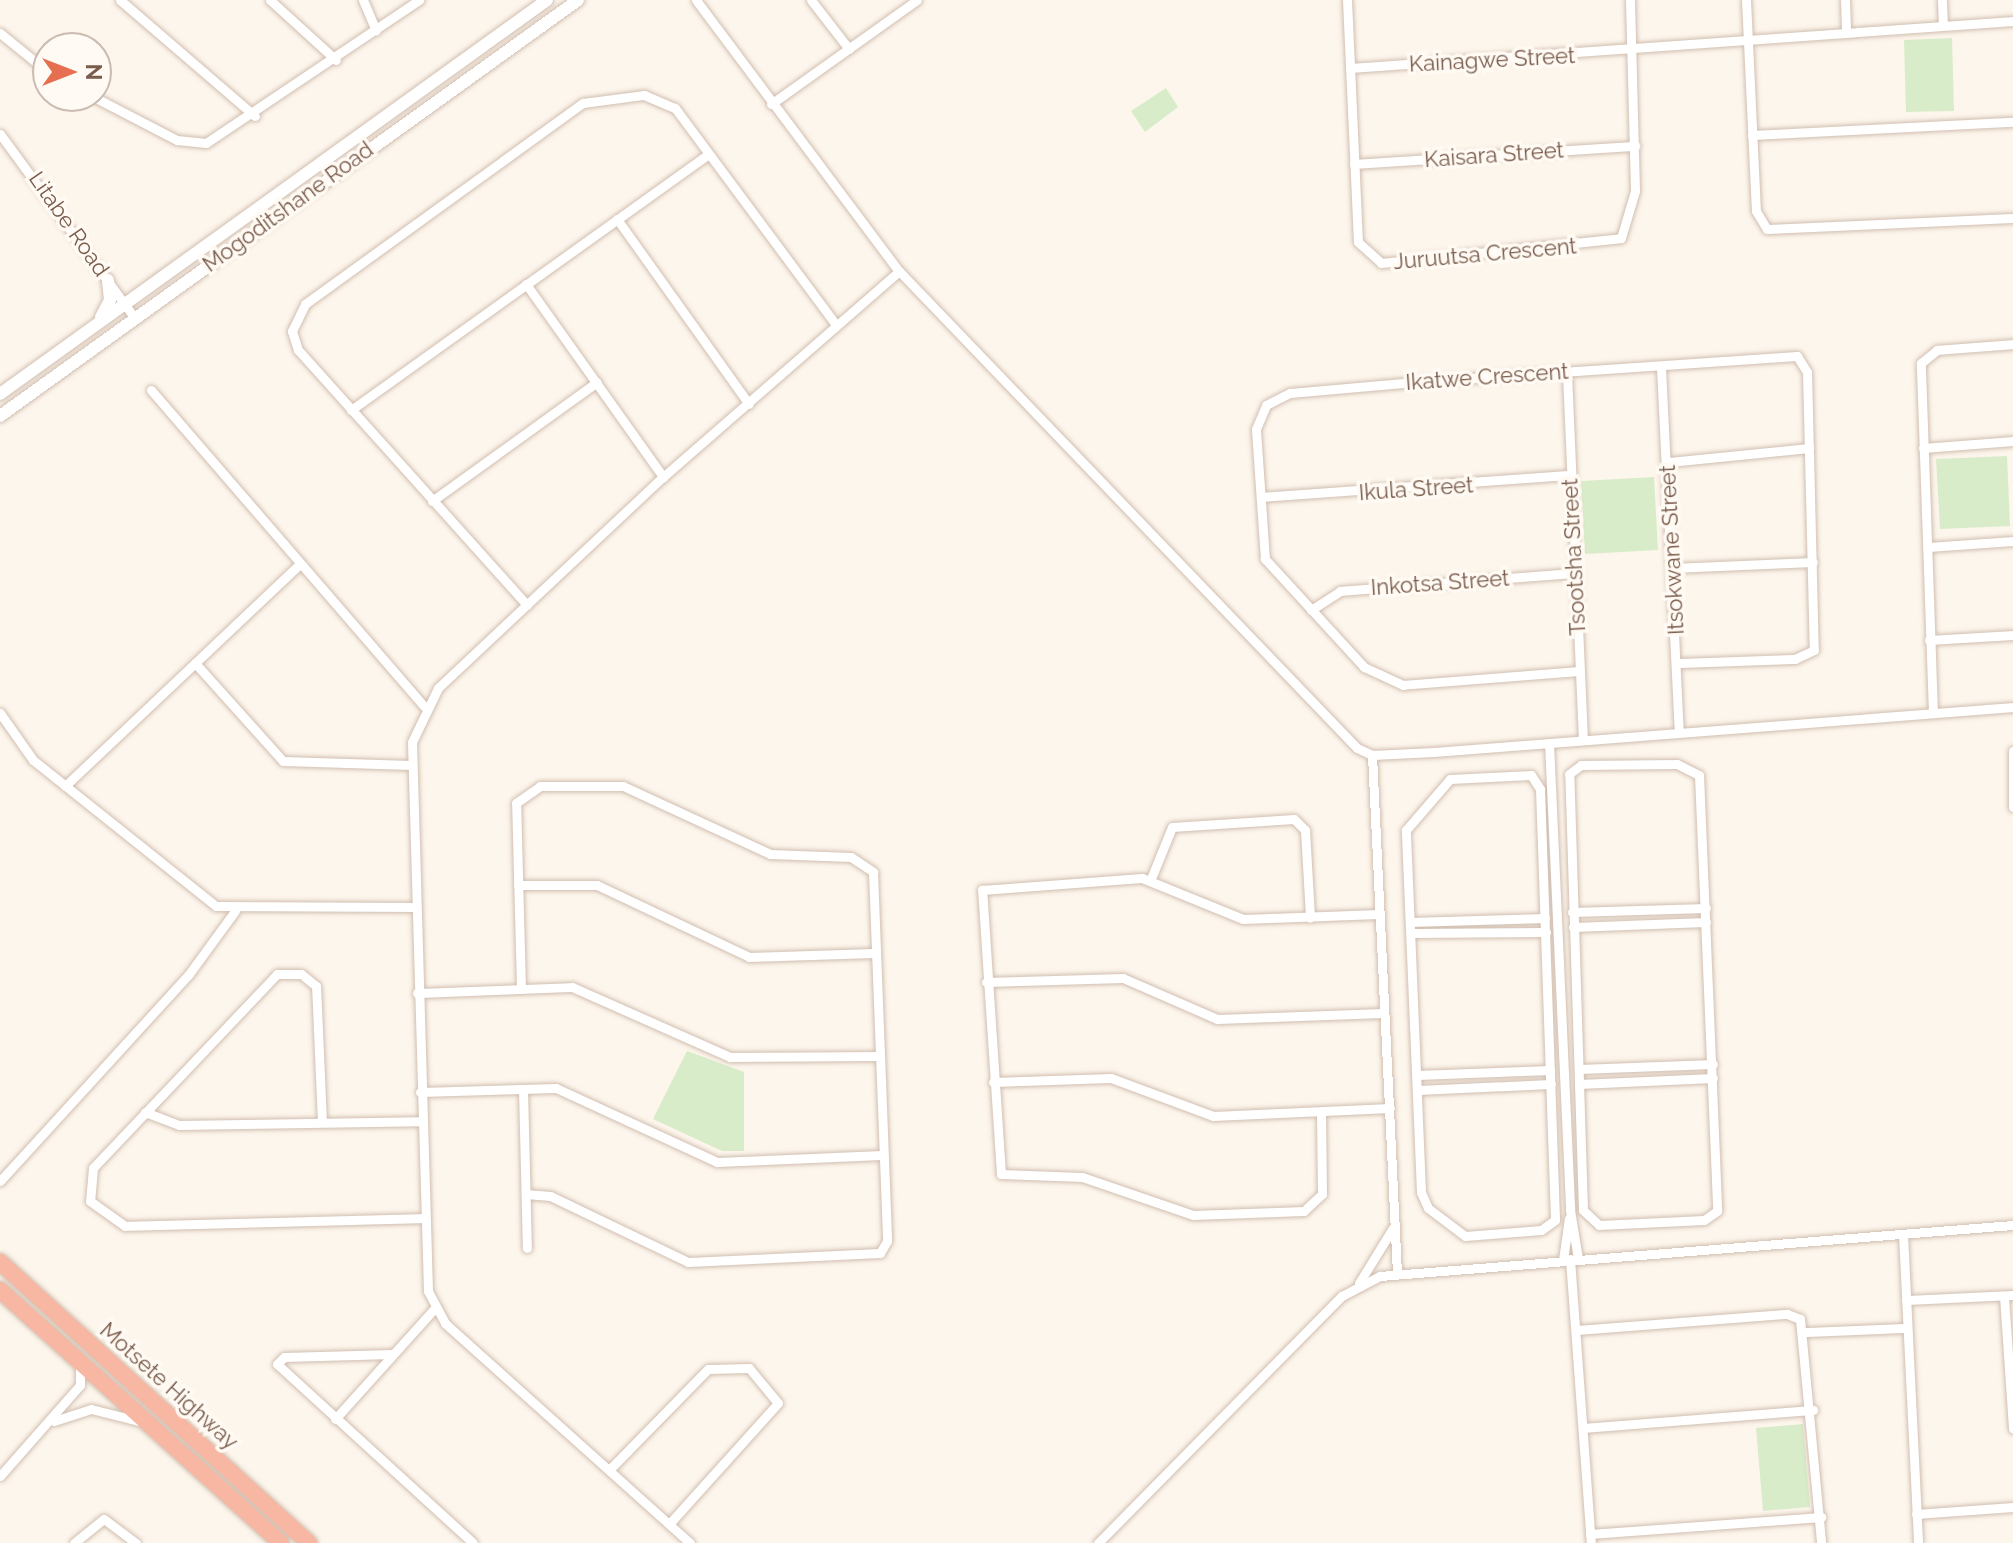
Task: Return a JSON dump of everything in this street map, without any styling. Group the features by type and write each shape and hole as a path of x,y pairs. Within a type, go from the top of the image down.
{"highway":[{"name":"Motsete Highway","path":"0,1262 309,1543"},
{"name":"Motsete Highway","path":"0,1290 281,1543"}],"main road":[{"name":"Mogoditshane Road","path":"0,394 547,0"},
{"name":"Mogoditshane Road","path":"0,416 578,0"},
{"path":"97,323 110,300 108,280"}],"street":[{"path":"120,0 255,116"},
{"path":"270,0 336,60"},
{"path":"363,0 376,30"},
{"path":"112,106 193,144 221,137 419,0"},
{"path":"696,0 899,271 1332,729 1372,755 2013,707"},
{"path":"811,0 849,49"},
{"path":"771,104 917,0"},
{"name":"Juruutsa Crescent","path":"1347,0 1358,242 1381,263 1621,238 1631,221 1635,146 1630,0"},
{"path":"1746,0 1756,211 1774,232 2013,218"},
{"path":"1845,0 1846,32"},
{"path":"1942,0 1943,23"},
{"name":"Kainagwe Street","path":"1350,68 1633,52 1943,23 2013,21"},
{"path":"0,33 32,59"},
{"path":"527,605 298,350 292,331 298,312 583,103 608,94 655,96 675,108 836,325"},
{"path":"1752,135 2013,122"},
{"name":"Litabe Road","path":"0,134 9,142 134,317"},
{"path":"0,148 9,142"},
{"name":"Kaisara Street","path":"1354,164 1635,146"},
{"path":"351,410 709,154"},
{"path":"617,219 749,404"},
{"path":"690,1543 434,1309 424,1275 411,765 424,706 663,477 899,271"},
{"path":"526,284 663,477"},
{"path":"1933,713 1923,448 1924,357 2013,344"},
{"name":"Ikatwe Crescent","path":"1579,671 1403,685 1364,667 1265,559 1256,429 1276,398 1797,356 1807,372 1816,641 1809,654 1678,663"},
{"name":"Itsokwane Street","path":"1661,368 1669,462 1679,733"},
{"name":"Tsootsha Street","path":"1567,374 1583,740"},
{"path":"432,501 597,382"},
{"path":"151,390 298,566 424,706"},
{"path":"1923,448 2013,441"},
{"path":"1669,462 1809,448"},
{"name":"Ikula Street","path":"1261,497 1570,475"},
{"path":"1928,547 2013,541"},
{"path":"1672,568 1813,562"},
{"path":"65,786 298,566"},
{"name":"Inkotsa Street","path":"1311,610 1340,591 1575,573"},
{"path":"1929,640 2013,635"},
{"path":"195,663 283,761 411,765"},
{"path":"0,713 33,760 216,906 235,911 415,907"},
{"path":"1549,743 1570,1259 1590,1538 1821,1517"},
{"path":"2013,751 2013,807"},
{"path":"1372,755 1397,1273"},
{"path":"1693,767 1699,775 1706,908 1717,1204 1709,1219 1592,1223 1583,1210 1567,842 1571,770 1693,767"},
{"path":"1465,776 1535,777 1543,843 1555,1156 1552,1224 1458,1233 1423,1199 1407,825 1442,784 1465,776"},
{"path":"521,989 516,803 522,793 540,786 612,783 777,856 865,862 873,872 887,1241 880,1253 862,1258 688,1262 546,1194 526,1194"},
{"path":"1150,881 1172,827 1294,819 1305,830 1310,918"},
{"path":"1543,843 1567,842"},
{"path":"1321,1112 1324,1183 1311,1209 1193,1215 1082,1177 1001,1174 986,982 983,887 1150,881 1235,918 1379,914"},
{"path":"518,885 597,885 749,957 874,953"},
{"path":"1572,912 1706,908"},
{"path":"0,1181 189,974 235,911"},
{"path":"1410,927 1545,918"},
{"path":"1573,927 1706,922"},
{"path":"1410,927 1546,932"},
{"path":"322,1122 316,986 290,973 267,979 87,1177 90,1201 114,1223 423,1218"},
{"path":"986,982 1123,978 1217,1019 1383,1013"},
{"path":"417,993 582,990 734,1058 879,1056"},
{"path":"1549,1000 1575,999"},
{"path":"1579,1069 1713,1064"},
{"path":"1417,1075 1550,1070"},
{"path":"993,1082 1111,1078 1213,1116 1390,1108"},
{"path":"1579,1084 1713,1078"},
{"path":"1418,1090 1551,1084"},
{"path":"523,1089 527,1248"},
{"path":"420,1092 562,1089 717,1162 883,1155"},
{"path":"145,1112 179,1125 421,1121"},
{"path":"1555,1156 1582,1155"},
{"path":"1570,1210 1570,1259"},
{"path":"1098,1543 1356,1285 1395,1223"},
{"path":"1356,1285 1397,1273 2013,1225"},
{"path":"1903,1234 1905,1328 1918,1543"},
{"path":"1906,1300 2008,1296 2013,1429"},
{"path":"335,1419 434,1309"},
{"path":"1577,1330 1787,1314 1806,1332 1821,1543"},
{"path":"1806,1332 1905,1328"},
{"path":"392,1354 278,1360 279,1369 473,1543"},
{"path":"0,1476 80,1385 76,1358"},
{"path":"609,1470 708,1369 749,1368 778,1403 669,1524"},
{"path":"48,1425 91,1409 147,1423"},
{"path":"1584,1428 1813,1410"},
{"path":"1916,1514 2013,1507"},
{"path":"74,1543 104,1519 136,1543"}],"green space":[{"path":"1952,38 1954,111 1906,112 1904,40"},
{"path":"1166,88 1178,107 1145,132 1131,111"},
{"path":"2007,456 2010,526 1940,529 1936,459"},
{"path":"1654,477 1658,550 1585,554 1581,481"},
{"path":"687,1051 744,1072 744,1151 722,1151 653,1119"},
{"path":"1803,1424 1810,1507 1763,1511 1756,1428"}]}
